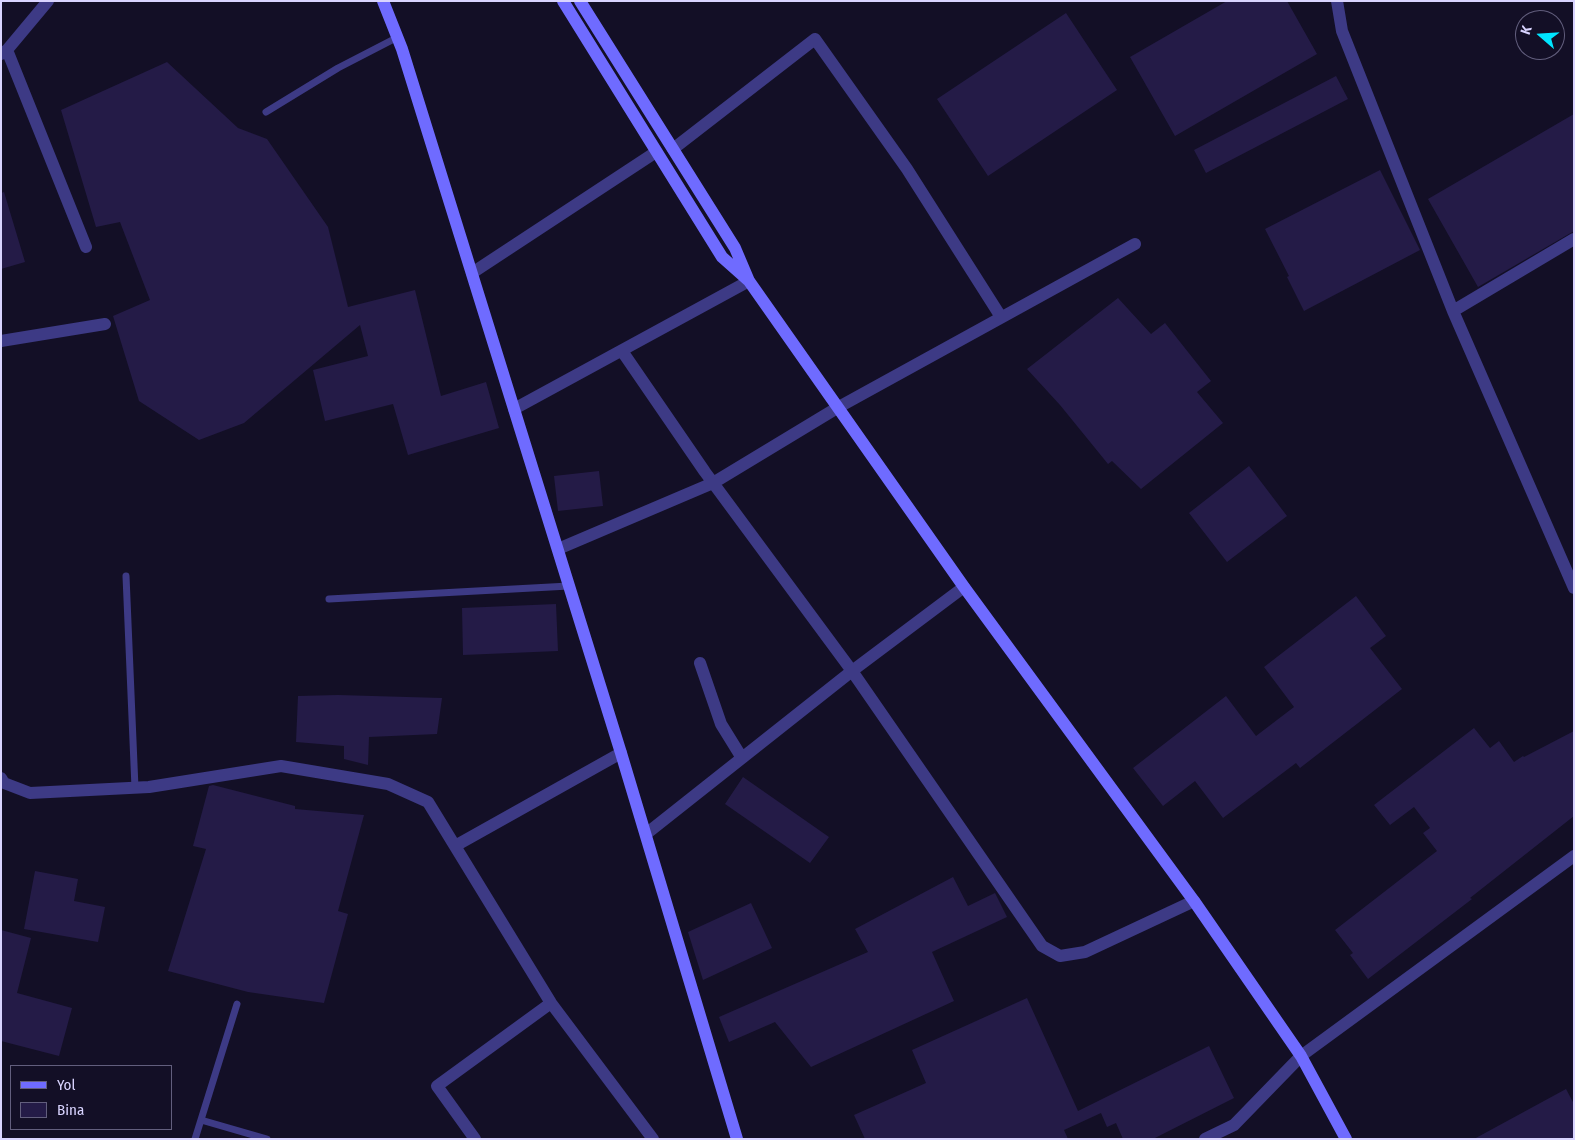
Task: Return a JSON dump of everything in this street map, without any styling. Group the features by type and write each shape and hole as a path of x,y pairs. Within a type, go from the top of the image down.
{"street":[{"path":"48,1 4,52 86,247"},
{"path":"383,1 398,37 558,549 737,1139"},
{"path":"563,1 722,257 749,281"},
{"path":"580,1 735,248 749,281 964,587 1194,901 1301,1056 1346,1139"},
{"path":"1336,1 1342,30 1453,310 1574,588"},
{"path":"673,149 815,39 907,169 1002,318"},
{"path":"472,274 656,152"},
{"path":"1453,310 1574,239"},
{"path":"558,549 713,483 837,408 1135,244"},
{"path":"514,409 749,281"},
{"path":"1,341 106,324"},
{"path":"622,351 713,483 852,671 1042,946 1060,956 1085,952 1194,901"},
{"path":"646,834 852,671 964,587"},
{"path":"700,663 722,724 742,758"},
{"path":"455,846 621,753"},
{"path":"1,778 4,783 30,793 149,787 281,766 388,784 428,802 551,1003 653,1139"},
{"path":"1205,1139 1234,1125 1301,1056 1574,856"},
{"path":"475,1139 437,1086 551,1003"}],"lane":[{"path":"266,112 338,68 398,37"},
{"path":"126,576 135,788"},
{"path":"328,599 569,586"},
{"path":"195,1139 237,1004"},
{"path":"200,1120 267,1139"}],"building":[{"path":"1227,1 1287,1 1317,54 1175,136 1130,57"},
{"path":"1066,13 1117,90 988,176 937,99"},
{"path":"167,62 238,128 267,139 328,227 348,307 415,290 441,396 486,382 499,428 408,455 393,404 325,421 313,370 368,356 360,325 244,423 199,440 139,401 113,316 150,300 120,222 96,227 61,110"},
{"path":"1336,76 1348,99 1206,173 1194,150"},
{"path":"1574,114 1574,231 1478,287 1428,199"},
{"path":"1380,170 1420,250 1304,311 1265,229"},
{"path":"4,192 25,262 1,269 1,193"},
{"path":"1118,298 1151,334 1165,323 1211,381 1197,392 1223,423 1141,489 1112,461 1108,464 1060,405 1027,369"},
{"path":"1249,466 1287,516 1227,562 1189,513"},
{"path":"599,471 603,506 558,511 554,476"},
{"path":"1356,596 1386,636 1370,648 1402,689 1300,768 1296,763 1223,818 1195,781 1163,806 1133,768 1226,696 1256,736 1294,707 1264,667"},
{"path":"556,604 558,651 463,655 462,608"},
{"path":"338,695 442,698 437,734 369,737 368,765 344,759 344,746 296,742 298,696"},
{"path":"1474,728 1490,748 1499,741 1514,762 1574,731 1574,816 1470,898 1472,899 1368,979 1350,955 1353,953 1335,930 1437,851 1423,833 1430,828 1414,807 1390,825 1374,805"},
{"path":"743,777 829,837 810,863 725,804"},
{"path":"213,785 295,806 295,809 364,815 338,911 348,914 324,1003 248,992 168,971 206,849 193,846 209,786"},
{"path":"35,871 78,879 74,901 105,907 98,942 24,929"},
{"path":"953,877 968,906 995,893 1007,917 932,952 954,1001 811,1067 775,1022 729,1042 719,1017 868,952 855,929"},
{"path":"751,903 772,948 703,980 688,932"},
{"path":"1,930 31,938 17,993 72,1008 59,1056 1,1041"},
{"path":"1027,998 1078,1111 1209,1046 1234,1098 1153,1139 1123,1139 1116,1123 1107,1127 1101,1113 1064,1130 1068,1139 865,1139 854,1115 926,1083 912,1050"},
{"path":"1566,1089 1574,1104 1574,1139 1474,1139"}]}
